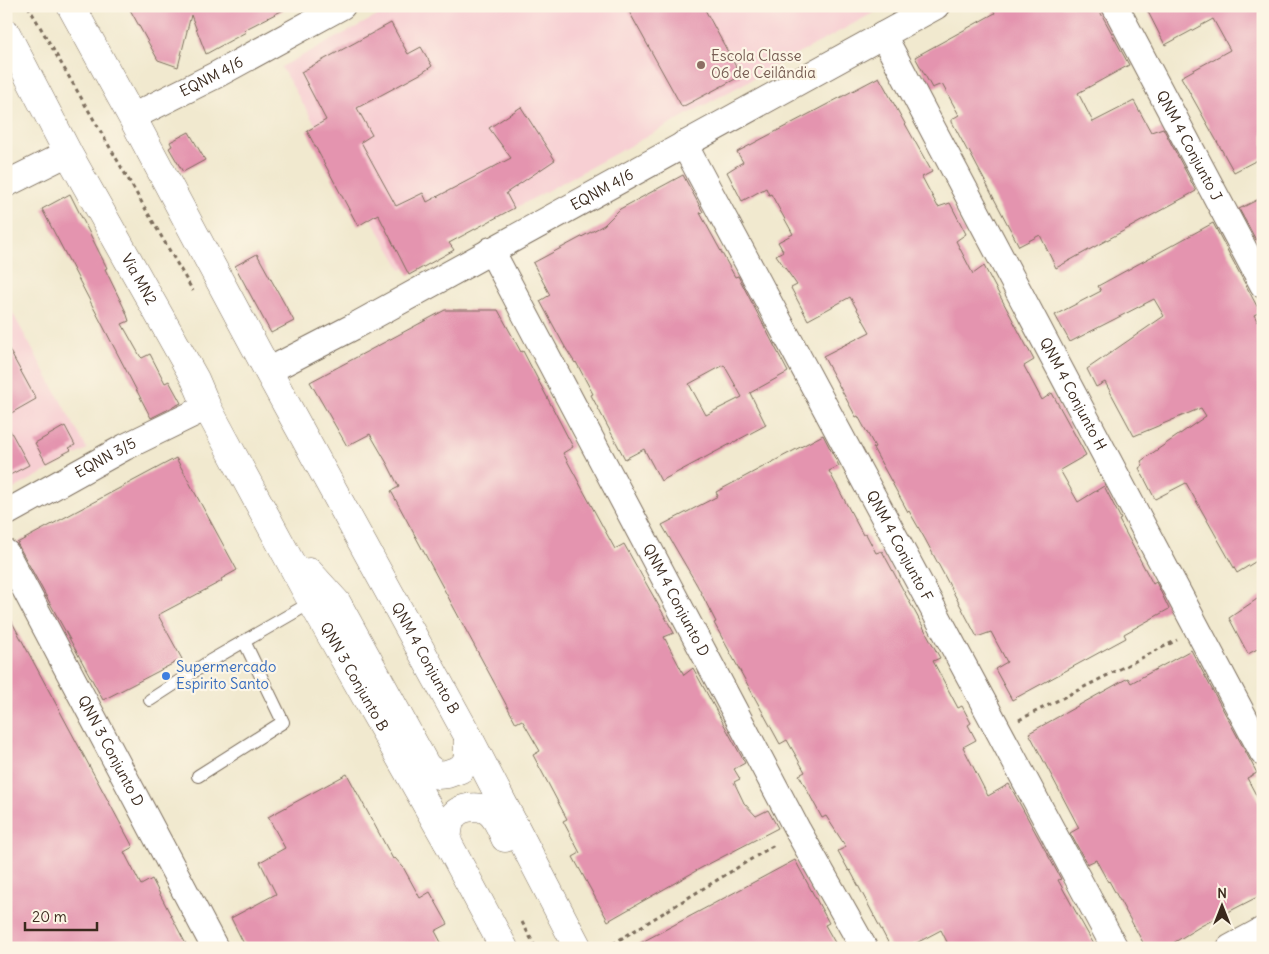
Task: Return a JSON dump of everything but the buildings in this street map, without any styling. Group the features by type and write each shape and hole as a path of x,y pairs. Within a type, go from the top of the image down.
{"main road":[{"path":"71,6 268,371"},
{"name":"Via MN2","path":"6,32 68,153 195,379 207,407"},
{"name":"QNM 4 Conjunto B","path":"268,371 468,736 578,948"},
{"name":"QNN 3 Conjunto B","path":"207,407 312,602 447,841 504,948"},
{"path":"275,533 337,603 426,766 437,775 461,769 468,759 468,736"},
{"path":"447,841 452,816 470,807 488,810 494,816 562,948"}],"street":[{"name":"EQNM 4/6","path":"132,117 216,75 342,6"},
{"name":"EQNM 4/6","path":"268,371 353,327 936,6"},
{"name":"QNM 4 Conjunto J","path":"1115,6 1263,285"},
{"name":"QNM 4 Conjunto H","path":"882,35 1263,753"},
{"name":"QNM 4 Conjunto F","path":"684,144 1115,948"},
{"path":"6,184 68,153"},
{"name":"QNM 4 Conjunto D","path":"491,250 798,831 864,948"},
{"name":"EQNN 3/5","path":"6,513 125,447 207,407"},
{"name":"QNN 3 Conjunto D","path":"6,553 215,948"},
{"path":"1230,948 1263,930"}],"lane":[{"path":"150,700 210,661 312,602"},
{"path":"198,776 283,722 244,641"}],"path":[{"path":"28,6 198,298"},
{"path":"999,730 1197,630"},
{"path":"606,948 798,831"},
{"path":"518,914 536,948"}],"shaded area":[{"path":"396,6 886,6 402,270 281,67"},
{"path":"6,301 87,449 6,493"}],"place":[{"name":"Escola Classe 06 de Ceilândia","path":"701,65"},
{"name":"Supermercado Espirito Santo","path":"166,676"}]}
